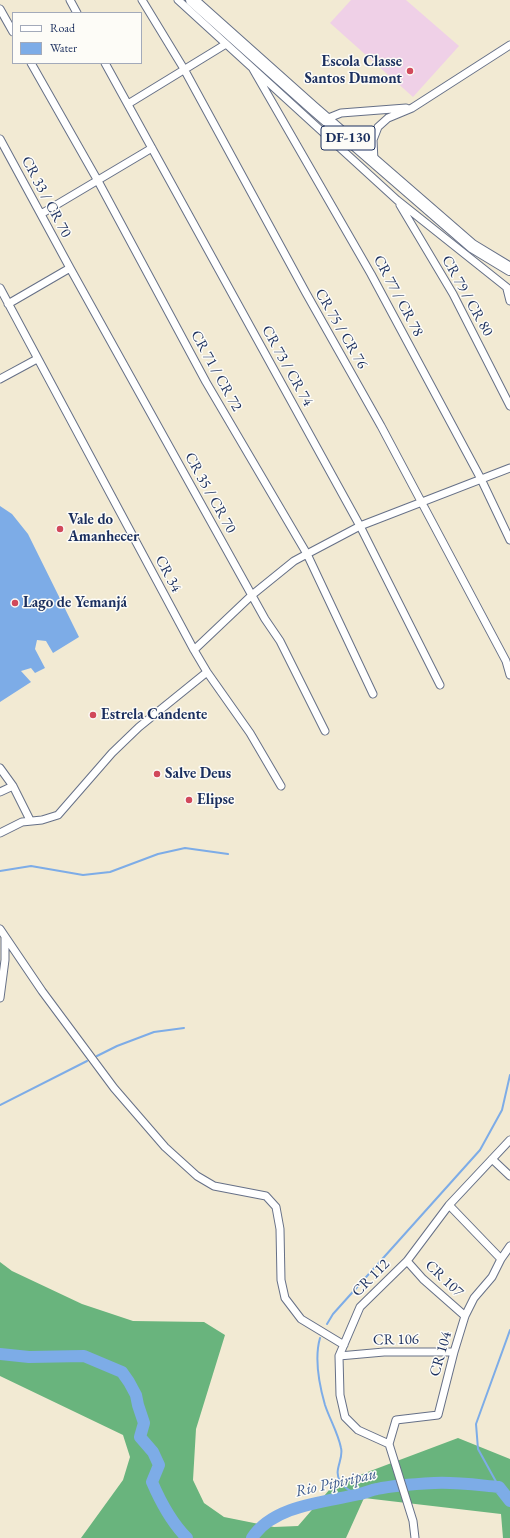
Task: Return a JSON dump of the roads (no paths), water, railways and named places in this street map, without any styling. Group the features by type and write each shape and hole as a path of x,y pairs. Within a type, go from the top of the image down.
{"main road":[{"name":"DF-130","path":"192,0 472,246 510,269"}],"street":[{"path":"70,0 76,12"},
{"name":"CR 75 / CR 76","path":"142,0 184,69 309,300 381,426 506,661 510,675"},
{"path":"178,0 397,200 508,290 510,301"},
{"path":"0,9 12,30"},
{"path":"128,104 226,44"},
{"path":"374,161 374,140 378,127 388,118 412,108 510,45"},
{"name":"CR 71 / CR 72","path":"32,64 98,181 206,382 307,554 373,694"},
{"name":"CR 73 / CR 74","path":"106,64 360,526 440,685"},
{"name":"CR 77 / CR 78","path":"253,69 372,274 510,540"},
{"path":"326,119 341,113 412,108"},
{"name":"CR 33 / CR 70","path":"0,139 70,268"},
{"path":"41,214 152,148"},
{"name":"CR 79 / CR 80","path":"397,200 453,294 510,406"},
{"path":"418,235 428,225"},
{"path":"8,304 70,268"},
{"name":"CR 35 / CR 70","path":"70,268 265,620 280,641 325,731"},
{"name":"CR 34","path":"0,288 194,650 250,733 281,786"},
{"path":"0,379 37,358"},
{"path":"194,650 252,595 294,561 360,526 510,468"},
{"path":"0,833 22,822 42,820 58,815 112,753 140,727 208,672"},
{"path":"0,768 13,786 30,820"},
{"path":"0,792 13,786"},
{"path":"0,929 42,991 114,1088 165,1147 197,1176 214,1186 266,1196 276,1207 280,1229 282,1280 285,1298 301,1319 344,1345"},
{"path":"0,998 5,960 5,936"},
{"name":"CR 112","path":"390,1444 358,1430 345,1417 340,1395 339,1356 360,1307 407,1261 449,1206 510,1140"},
{"path":"492,1159 510,1176"},
{"path":"449,1206 501,1259"},
{"name":"CR 104","path":"390,1444 396,1420 438,1415 465,1316 474,1298 492,1277 501,1259 510,1246"},
{"name":"CR 107","path":"407,1261 423,1279 465,1316"},
{"name":"CR 106","path":"339,1356 384,1352 454,1352"},
{"path":"390,1444 399,1479 413,1521 415,1538"}],"water":[{"name":"Lago de Yemanjá","path":"0,506 12,514 28,534 79,637 53,653 46,641 37,640 35,649 45,668 35,673 31,668 21,671 31,682 0,702"}],"waterway":[{"path":"0,871 31,866 83,875 110,872 158,854 185,848 228,854"},
{"path":"97,1056 117,1046 154,1032 184,1028"},
{"path":"0,1105 87,1061"},
{"path":"327,1324 333,1314 480,1150 502,1110 510,1075"},
{"path":"499,1487 478,1449 476,1424 510,1330"},
{"path":"320,1338 317,1354 319,1380 325,1405 338,1437 342,1452 338,1469 338,1477 346,1488 359,1495"},
{"name":"Rio Pipiripau","path":"0,1354 29,1357 84,1356 122,1372 136,1395 144,1423 140,1437 153,1452 159,1465 152,1482 167,1512 187,1538"},
{"name":"Rio Pipiripau","path":"252,1538 261,1527 273,1518 286,1512 316,1503 360,1494 375,1489 413,1484 467,1484 499,1487 510,1501"}],"place":[{"name":"Escola Classe Santos Dumont","path":"410,71"},
{"name":"Vale do Amanhecer","path":"60,529"},
{"name":"Lago de Yemanjá","path":"15,603"},
{"name":"Estrela Candente","path":"93,715"},
{"name":"Salve Deus","path":"157,774"},
{"name":"Elipse","path":"189,800"}]}
